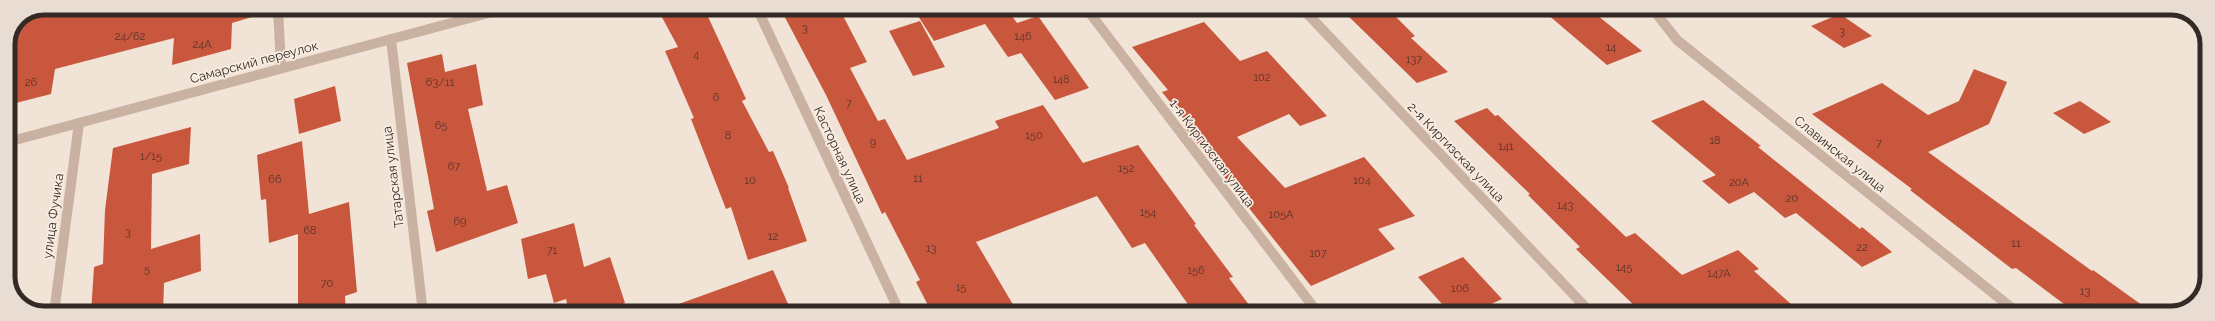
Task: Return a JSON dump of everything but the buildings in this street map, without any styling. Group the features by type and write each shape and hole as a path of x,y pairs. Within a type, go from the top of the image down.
{"street":[{"path":"278,15 281,68"},
{"name":"Самарский переулок","path":"15,140 481,15"},
{"name":"Касторная улица","path":"760,15 897,306"},
{"name":"1-я Киргизская улица","path":"1091,15 1313,306"},
{"name":"2-я Киргизская улица","path":"1309,15 1584,306"},
{"name":"Славинская улица","path":"1657,15 1677,40 2009,306"},
{"name":"Татарская улица","path":"390,39 422,306"},
{"name":"улица Фучика","path":"55,306 79,123"}]}
